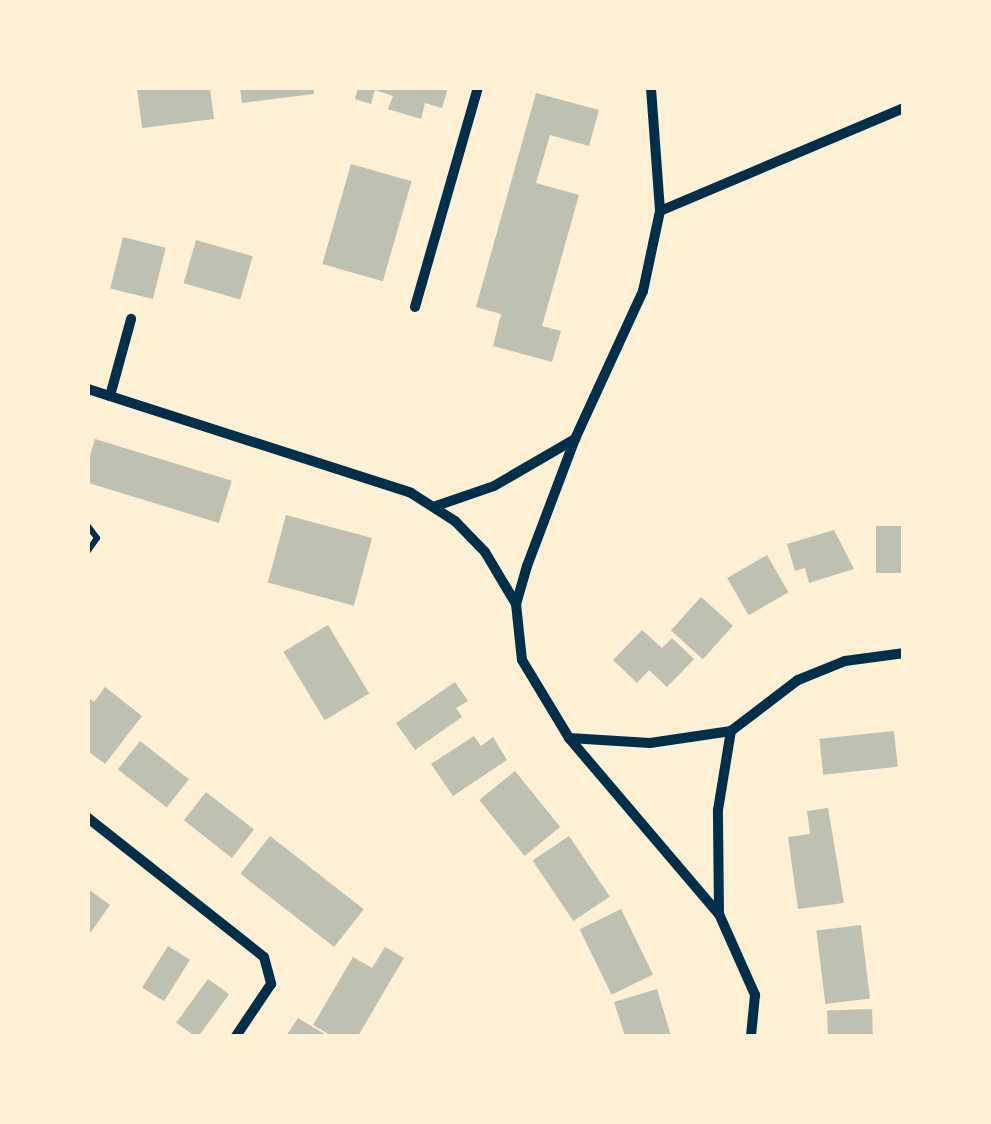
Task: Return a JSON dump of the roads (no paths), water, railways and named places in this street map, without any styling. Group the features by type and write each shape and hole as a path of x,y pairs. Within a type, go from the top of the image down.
{"street":[{"path":"415,306 478,88"},
{"path":"516,604 575,439 636,312 660,211 651,88"},
{"path":"660,211 904,108"},
{"path":"110,396 131,319"},
{"path":"88,388 436,506 485,552 516,604 529,679 570,738 719,914 755,996 751,1036"},
{"path":"436,506 494,486 575,439"},
{"path":"570,738 650,743 731,731 798,680 845,662 904,653"},
{"path":"719,914 718,810 731,731"},
{"path":"88,818 264,956 271,984 236,1036"}]}
